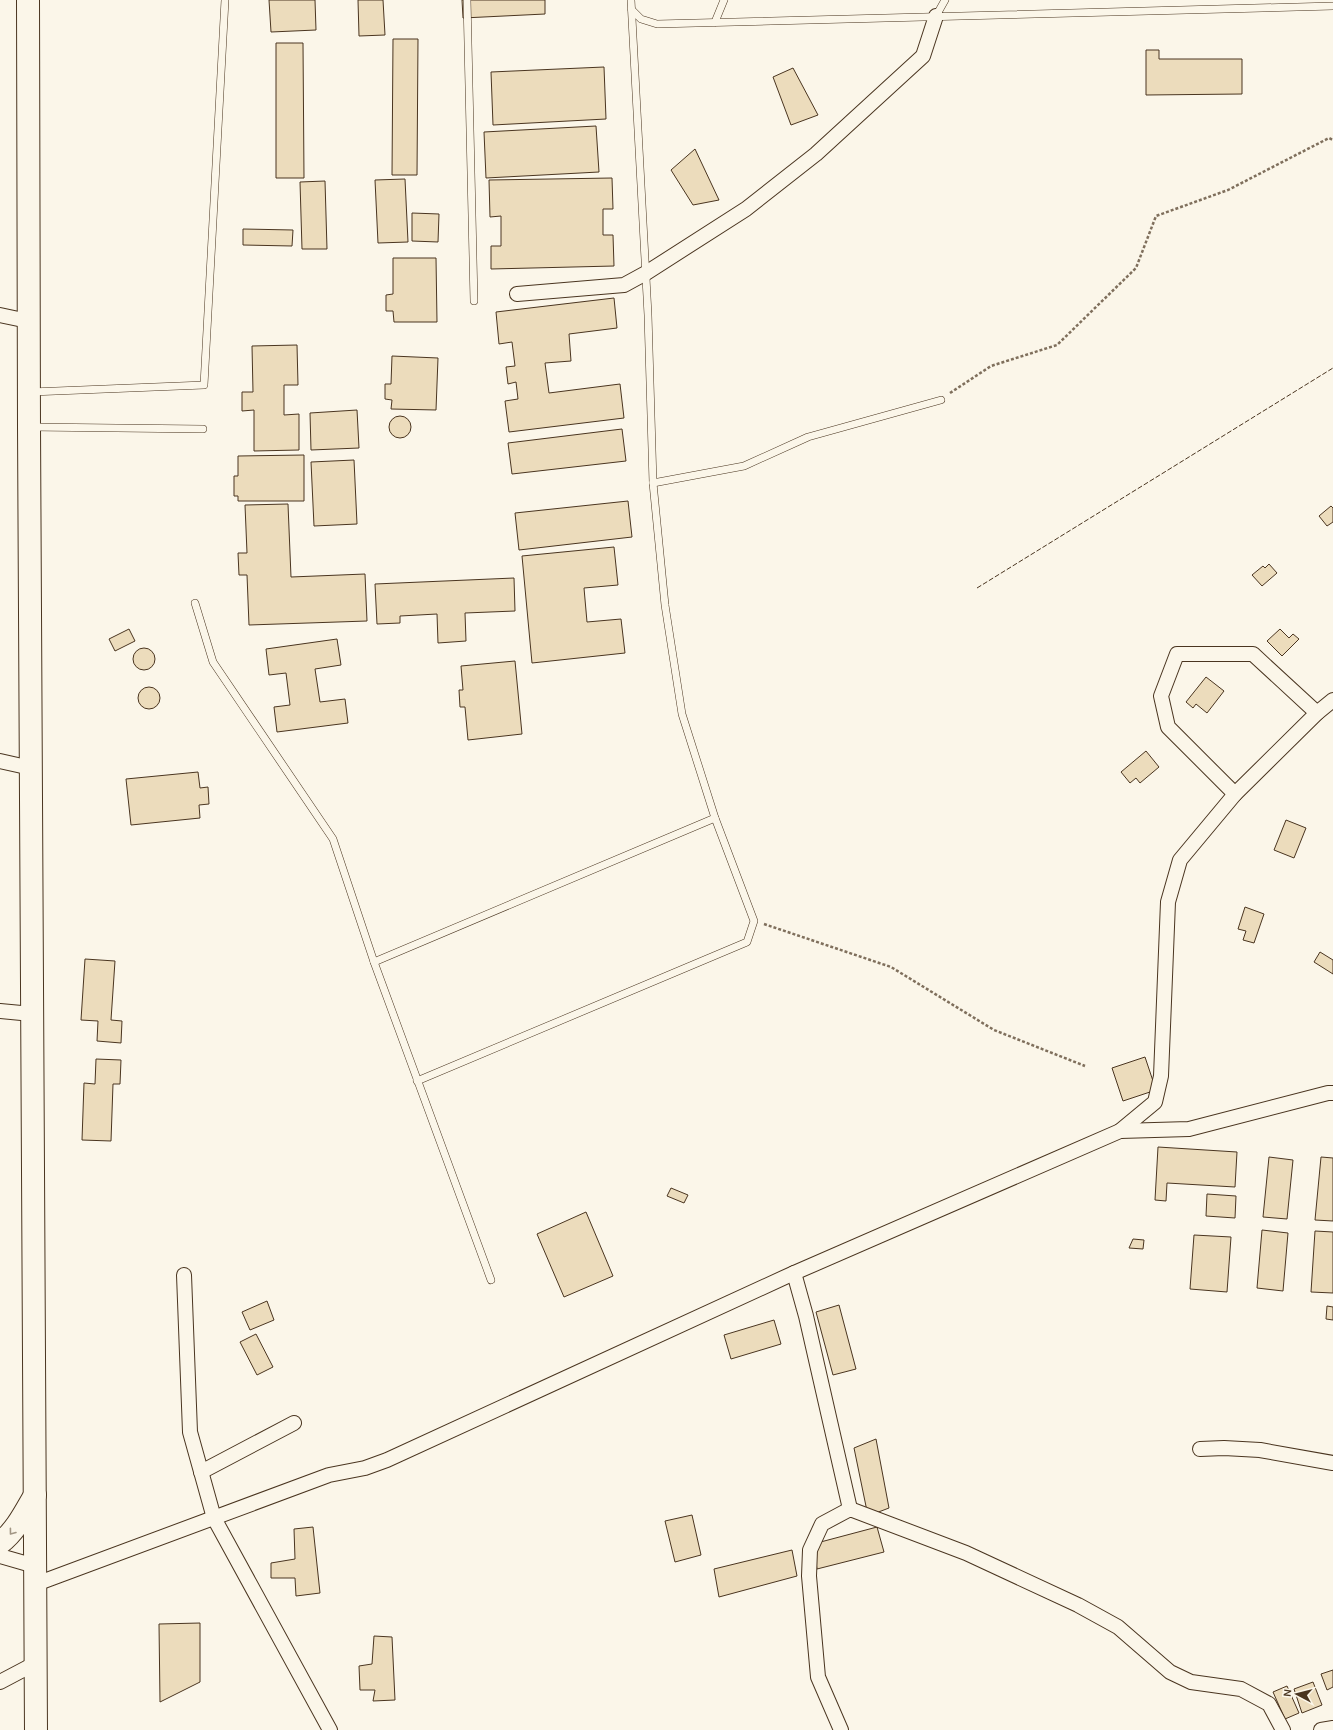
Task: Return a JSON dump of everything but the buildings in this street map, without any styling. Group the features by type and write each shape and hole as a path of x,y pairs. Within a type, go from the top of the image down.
{"main road":[{"path":"28,0 28,392 36,1494 36,1730"},
{"path":"0,1543 8,1537 36,1494"}],"street":[{"path":"517,294 624,285 646,273 746,209 816,154 923,56 936,16"},
{"path":"0,315 28,321"},
{"path":"1235,794 1168,727 1161,696 1177,654 1253,654 1317,713"},
{"path":"0,1556 36,1575 214,1518 329,1475 365,1468 387,1460 794,1273 1120,1131 1155,1102 1161,1076 1168,902 1180,860 1235,794 1317,713 1333,700"},
{"path":"0,761 30,768"},
{"path":"0,1011 32,1014"},
{"path":"1120,1131 1189,1129 1331,1092"},
{"path":"794,1273 806,1316 850,1509"},
{"path":"184,1275 190,1432 214,1518 330,1730"},
{"path":"201,1472 294,1423"},
{"path":"1200,1449 1224,1448 1260,1450 1333,1462"},
{"path":"841,1730 818,1677 809,1576 810,1550 822,1524 850,1509 966,1553 1078,1605 1118,1627 1170,1672 1191,1682 1241,1689 1269,1704 1283,1730"},
{"path":"0,1682 36,1663"},
{"path":"1321,1730 1333,1728"}],"lane":[{"path":"28,392 204,385 225,0"},
{"path":"467,0 474,301"},
{"path":"417,1081 747,942 754,921 716,818 682,714 665,605 653,483 646,273 631,0"},
{"path":"715,22 724,0"},
{"path":"936,16 945,0"},
{"path":"632,10 641,19 656,24 1333,6"},
{"path":"653,483 744,466 808,437 940,400"},
{"path":"29,427 203,429"},
{"path":"196,603 213,662 333,839 374,962 491,1280"},
{"path":"374,962 716,818"}],"path":[{"path":"940,400 991,366 1057,345 1136,268 1156,216 1228,190 1329,138 1333,140"},
{"path":"754,921 891,966 994,1030 1085,1066"}],"fence":[{"path":"977,588 1333,368"}]}
